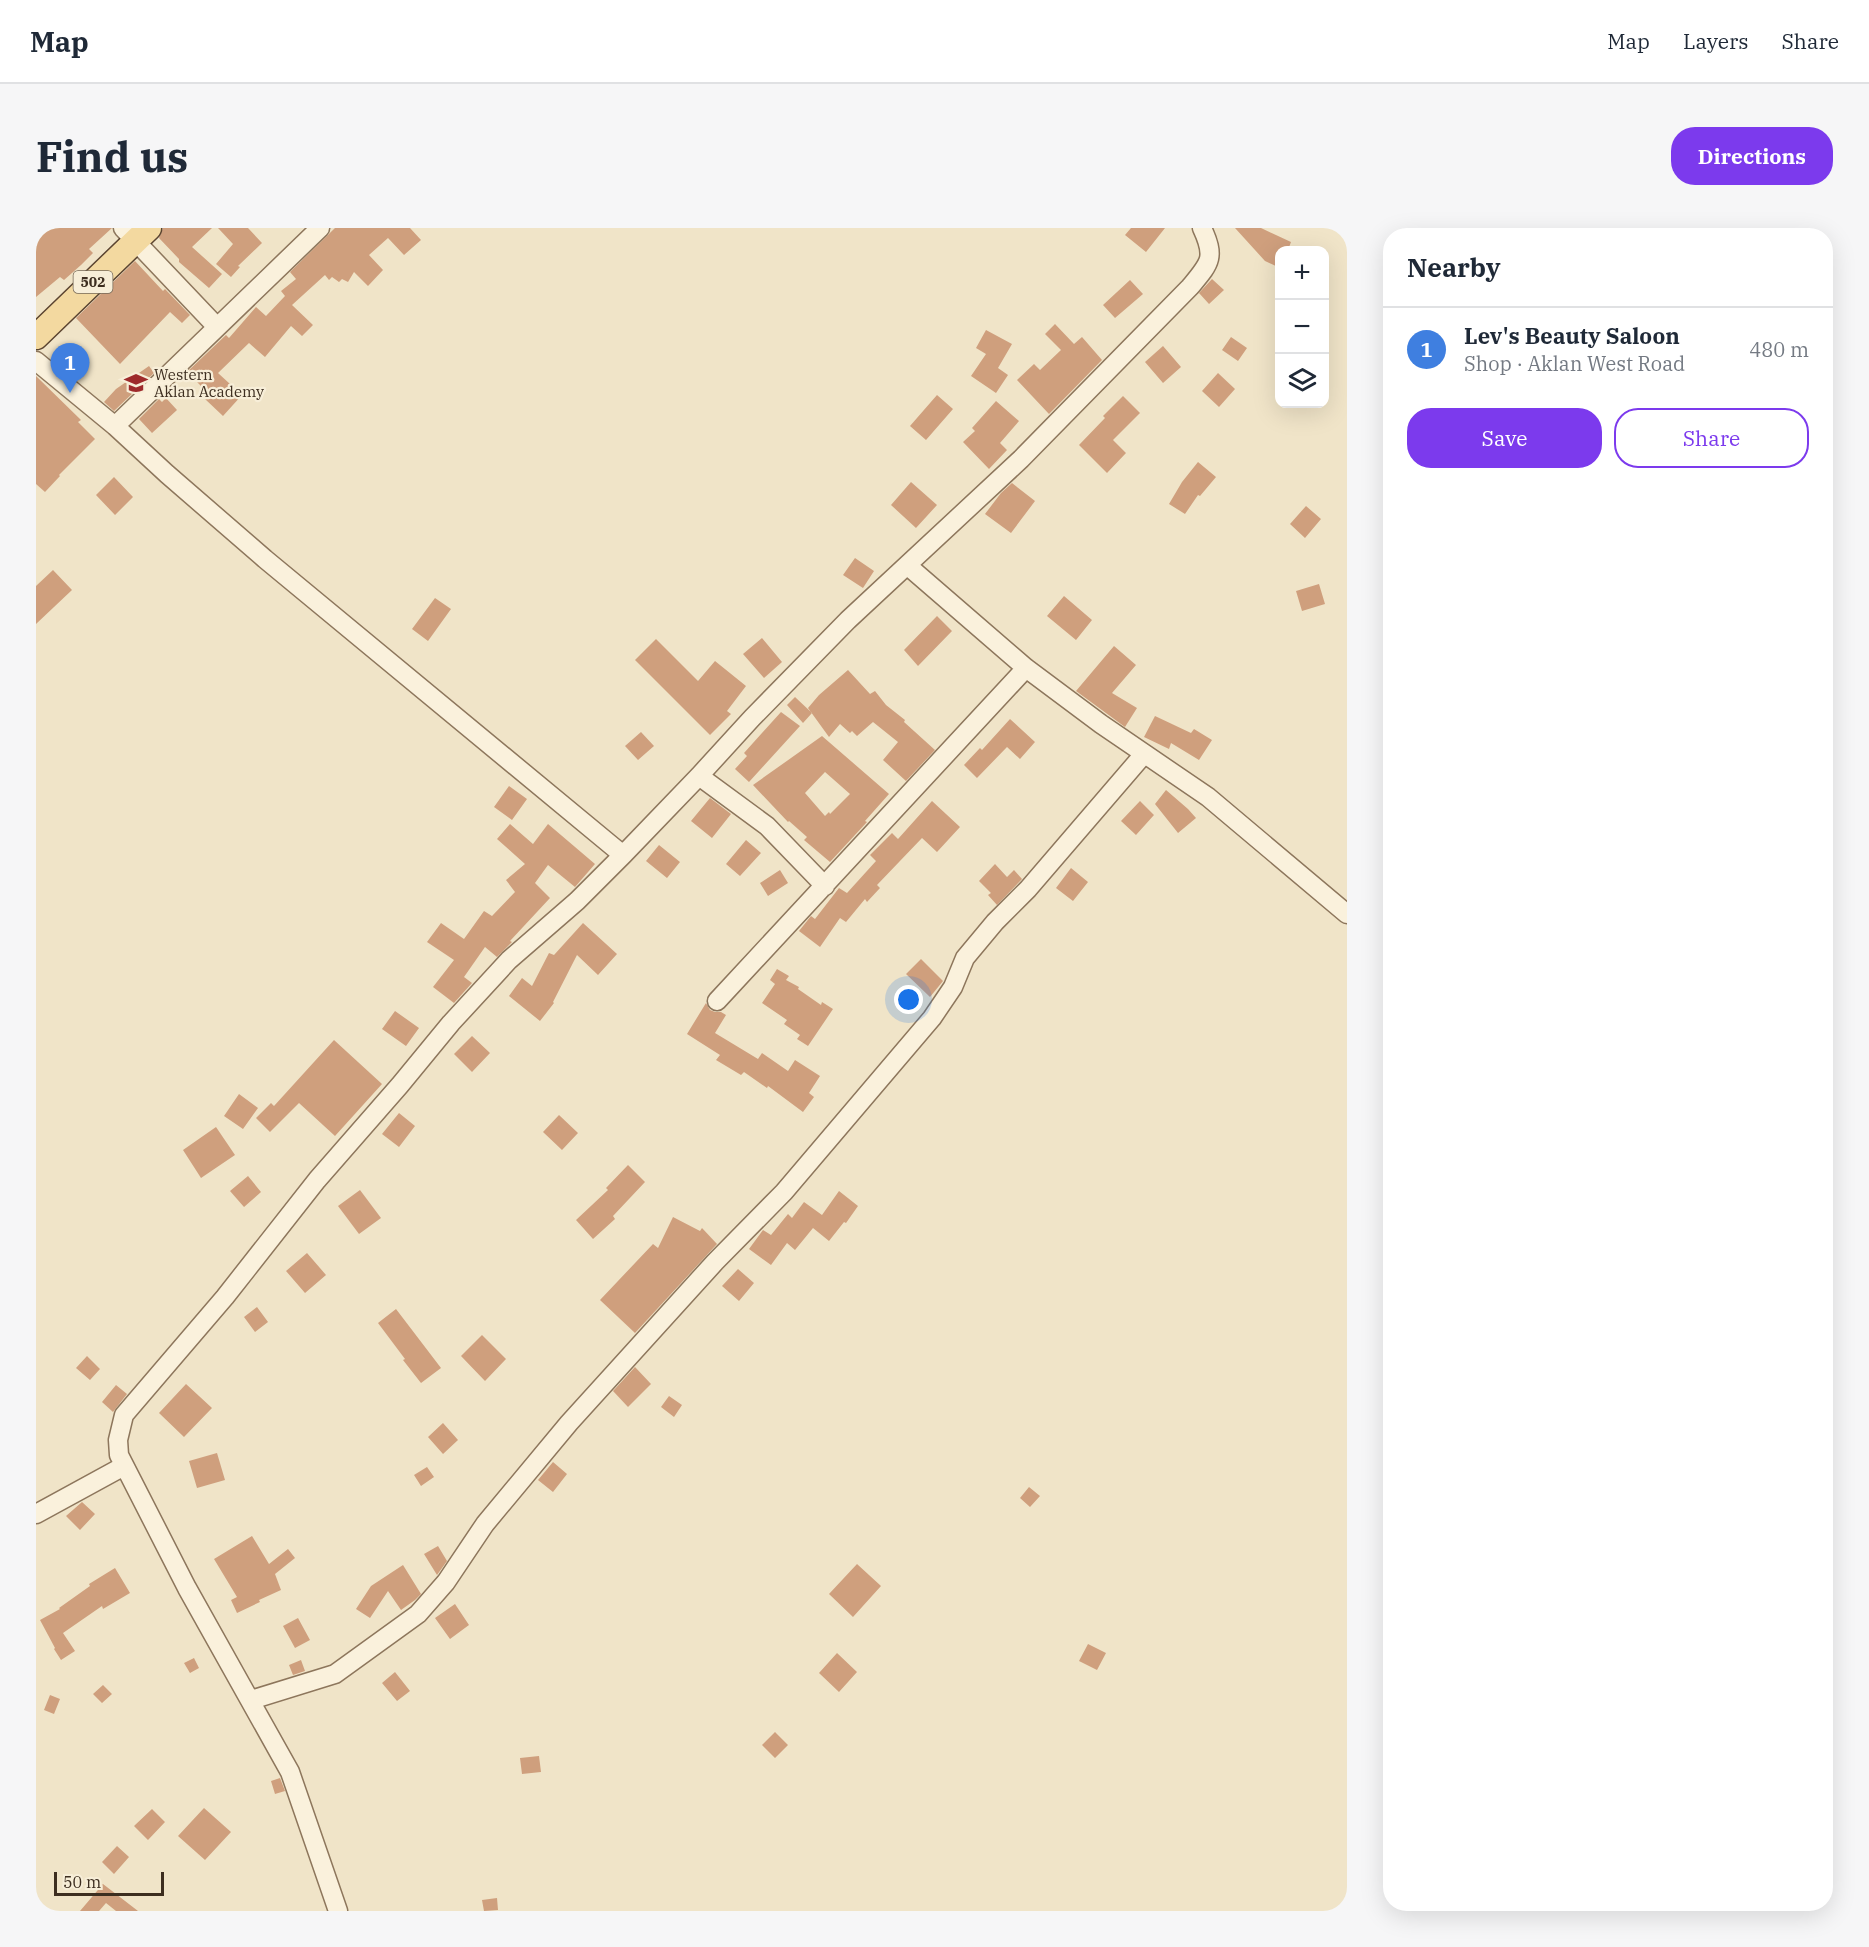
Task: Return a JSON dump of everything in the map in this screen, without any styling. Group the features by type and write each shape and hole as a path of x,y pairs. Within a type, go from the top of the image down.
{"main road":[{"name":"502","path":"36,337 136,232"}],"street":[{"path":"115,426 320,228"},
{"path":"338,1911 290,1772 187,1588 119,1455 118,1440 124,1415 225,1297 317,1180 451,1023 509,960 578,901 848,620 1021,459 1190,287 1208,266 1210,247 1202,228"},
{"path":"136,232 217,327"},
{"path":"36,361 115,426 266,559 623,855"},
{"path":"908,566 1026,668 1144,754 1208,796 1347,914"},
{"path":"717,1001 1026,668"},
{"path":"251,1700 335,1674 418,1614 446,1582 485,1524 569,1423 715,1262 784,1192 932,1018 953,987 965,958 994,922 1028,889 1144,754"},
{"path":"699,776 767,826 825,886"},
{"path":"36,1514 124,1466"}],"building":[{"path":"36,228 112,228 89,249 93,253 81,265 64,280 60,277 36,297"},
{"path":"163,228 212,228 192,247 222,274 209,288 179,262 179,259 159,238"},
{"path":"218,228 248,228 262,243 238,266 240,267 231,277 216,264 233,244"},
{"path":"335,228 410,228 421,240 404,255 388,238 369,255 383,270 368,286 354,272 348,282 342,279 339,282 332,277 329,280 325,275 292,305 313,325 302,336 291,326 265,357 249,343 218,373 242,395 223,416 205,399 209,394 187,372 226,335 229,338 256,307 266,316 285,296 281,291 296,279 290,272"},
{"path":"1131,228 1165,228 1146,252 1125,235"},
{"path":"1235,228 1261,228 1291,242 1290,246 1275,246 1275,266 1265,261"},
{"path":"135,261 190,315 182,323 170,312 120,364 76,318"},
{"path":"1212,279 1224,290 1209,304 1199,293"},
{"path":"1130,280 1143,294 1115,318 1103,305"},
{"path":"1055,324 1074,344 1082,337 1102,360 1049,414 1017,380 1034,364 1040,370 1061,350 1045,334"},
{"path":"986,330 1012,344 998,368 1008,375 996,393 971,376 986,354 976,348"},
{"path":"1231,337 1247,348 1238,361 1222,350"},
{"path":"1163,346 1181,367 1163,383 1145,362"},
{"path":"149,366 154,373 114,411 104,402 116,389"},
{"path":"1218,373 1235,389 1219,407 1202,391"},
{"path":"36,376 81,420 78,422 95,439 45,492 36,484"},
{"path":"937,395 953,409 926,440 910,426"},
{"path":"1123,396 1140,413 1113,440 1126,453 1107,473 1079,445"},
{"path":"166,398 177,410 152,433 139,419 159,399 162,402"},
{"path":"996,401 1019,421 1000,443 1007,450 989,469 963,442 975,431 972,428"},
{"path":"1198,462 1216,477 1200,496 1198,495 1185,514 1169,504 1182,482"},
{"path":"114,477 133,497 115,515 96,495"},
{"path":"911,482 937,505 916,528 891,505"},
{"path":"1012,483 1035,501 1011,533 985,514"},
{"path":"1306,506 1321,519 1305,538 1290,524"},
{"path":"855,558 874,571 863,588 843,575"},
{"path":"53,570 72,590 36,624 36,586"},
{"path":"1319,584 1325,604 1302,611 1296,591"},
{"path":"1064,596 1092,620 1076,640 1047,616"},
{"path":"435,598 451,609 428,641 412,629"},
{"path":"937,616 952,631 918,666 904,650"},
{"path":"762,638 782,662 764,678 743,654"},
{"path":"656,639 698,681 715,661 746,686 727,711 731,714 710,735 635,660"},
{"path":"1114,646 1136,665 1112,693 1137,708 1125,727 1076,691"},
{"path":"848,670 870,694 875,691 886,705 905,720 904,722 935,750 906,781 883,760 898,742 873,722 857,736 840,724 829,737 808,708 819,695"},
{"path":"795,697 812,713 803,723 787,705"},
{"path":"781,712 800,726 749,782 735,769 747,756 744,753"},
{"path":"1155,716 1191,733 1194,729 1212,740 1199,760 1171,743 1169,749 1144,737"},
{"path":"1010,719 1035,742 1020,759 1007,747 977,778 964,765 980,748 982,750"},
{"path":"641,732 654,746 638,760 625,746"},
{"path":"822,736 889,794 830,862 804,840 807,837 788,822 753,785","holes":["825,772 850,794 830,814 829,812 825,816 805,793"]},
{"path":"509,786 527,799 512,820 494,807"},
{"path":"1166,790 1196,818 1178,833 1155,804"},
{"path":"710,798 731,814 712,838 691,821"},
{"path":"932,801 960,827 937,852 922,838 877,885 880,888 867,902 865,899 846,922 840,918 820,947 799,931 811,916 815,919 839,888 847,893 876,861 870,855 892,833 898,839"},
{"path":"1140,801 1154,815 1136,835 1121,821"},
{"path":"510,824 533,844 548,824 595,864 575,887 548,865 535,883 550,898 497,957 485,947 464,977 472,983 454,1003 433,987 454,960 427,942 441,923 464,939 484,911 492,916 515,892 506,880 525,864 497,839"},
{"path":"746,840 761,853 740,876 726,864"},
{"path":"659,845 680,862 667,878 646,861"},
{"path":"995,864 1007,877 1014,870 1022,879 997,905 988,895 991,893 979,881"},
{"path":"1071,868 1088,882 1073,901 1056,888"},
{"path":"780,870 788,883 768,896 760,883"},
{"path":"583,923 617,954 598,975 577,955 554,1003 540,1021 509,996 522,978 532,986 549,953 554,955"},
{"path":"921,959 943,981 930,997 906,974"},
{"path":"777,969 789,976 786,980 799,987 798,989 821,1005 822,1002 833,1009 808,1046 797,1039 800,1035 784,1024 787,1020 762,1003 775,984 770,980"},
{"path":"706,1003 710,1010 726,1015 715,1033 758,1059 762,1053 788,1071 795,1060 820,1076 809,1093 814,1097 803,1112 768,1086 767,1088 744,1072 741,1075 716,1060 720,1055 687,1034"},
{"path":"395,1011 419,1028 406,1046 382,1029"},
{"path":"472,1036 490,1053 472,1072 454,1054"},
{"path":"334,1040 382,1084 335,1136 299,1103 270,1132 256,1118 271,1103 274,1106"},
{"path":"239,1094 258,1108 243,1129 224,1116"},
{"path":"399,1113 415,1126 399,1147 382,1134"},
{"path":"559,1115 578,1133 562,1150 543,1132"},
{"path":"216,1127 235,1155 201,1178 183,1150"},
{"path":"628,1165 645,1182 613,1216 615,1219 593,1239 576,1220 608,1190 606,1188"},
{"path":"248,1176 261,1192 244,1207 230,1191"},
{"path":"360,1190 381,1218 359,1234 338,1206"},
{"path":"839,1191 858,1206 829,1241 813,1228 795,1250 787,1243 771,1265 749,1249 763,1230 771,1235 788,1214 792,1218 804,1202 822,1215"},
{"path":"673,1217 700,1231 702,1228 717,1244 635,1333 600,1300 653,1244 658,1248"},
{"path":"307,1253 326,1275 305,1293 286,1271"},
{"path":"738,1269 754,1283 739,1301 722,1286"},
{"path":"257,1307 268,1322 255,1332 244,1317"},
{"path":"396,1309 441,1368 421,1383 378,1323"},
{"path":"482,1335 506,1359 485,1381 461,1356"},
{"path":"87,1356 100,1369 90,1380 76,1368"},
{"path":"635,1367 651,1384 628,1407 613,1391"},
{"path":"186,1384 212,1408 184,1437 159,1413"},
{"path":"116,1385 127,1394 113,1412 102,1402"},
{"path":"669,1396 682,1405 674,1417 661,1407"},
{"path":"443,1423 458,1440 443,1454 428,1437"},
{"path":"217,1453 225,1480 197,1488 189,1461"},
{"path":"553,1462 567,1474 553,1492 538,1480"},
{"path":"427,1467 434,1477 421,1486 414,1475"},
{"path":"1029,1487 1040,1496 1030,1507 1020,1498"},
{"path":"82,1502 95,1514 80,1530 66,1516"},
{"path":"252,1536 269,1564 288,1549 295,1558 275,1574 281,1590 237,1613 231,1600 237,1597 214,1559"},
{"path":"438,1546 447,1561 437,1575 424,1554"},
{"path":"857,1564 881,1586 853,1617 829,1594"},
{"path":"403,1565 421,1594 415,1600 401,1610 388,1591 370,1618 356,1609 371,1586"},
{"path":"115,1568 130,1593 103,1609 102,1606 63,1633 75,1651 61,1660 40,1620 60,1609 90,1586 89,1584"},
{"path":"455,1604 469,1625 450,1639 435,1618"},
{"path":"298,1618 310,1640 295,1648 283,1626"},
{"path":"1088,1644 1106,1653 1097,1670 1079,1661"},
{"path":"837,1653 857,1672 839,1692 819,1673"},
{"path":"194,1658 199,1668 190,1673 184,1663"},
{"path":"301,1660 305,1671 293,1675 289,1665"},
{"path":"395,1672 410,1691 397,1701 382,1683"},
{"path":"103,1685 112,1694 102,1703 93,1694"},
{"path":"50,1695 60,1699 54,1714 44,1710"},
{"path":"775,1732 788,1745 775,1758 762,1745"},
{"path":"539,1756 541,1772 522,1774 520,1758"},
{"path":"280,1778 285,1791 275,1794 271,1781"},
{"path":"204,1808 231,1832 205,1860 178,1836"},
{"path":"152,1809 165,1822 148,1840 134,1826"},
{"path":"117,1846 129,1857 114,1874 102,1862"},
{"path":"103,1884 138,1911 116,1911 106,1903 99,1911 80,1911"},
{"path":"497,1898 498,1910 484,1911 482,1900"}],"place":[{"name":"Western Aklan Academy","path":"136,383"},
{"name":"Lev's Beauty Saloon","path":"70,393"}]}
